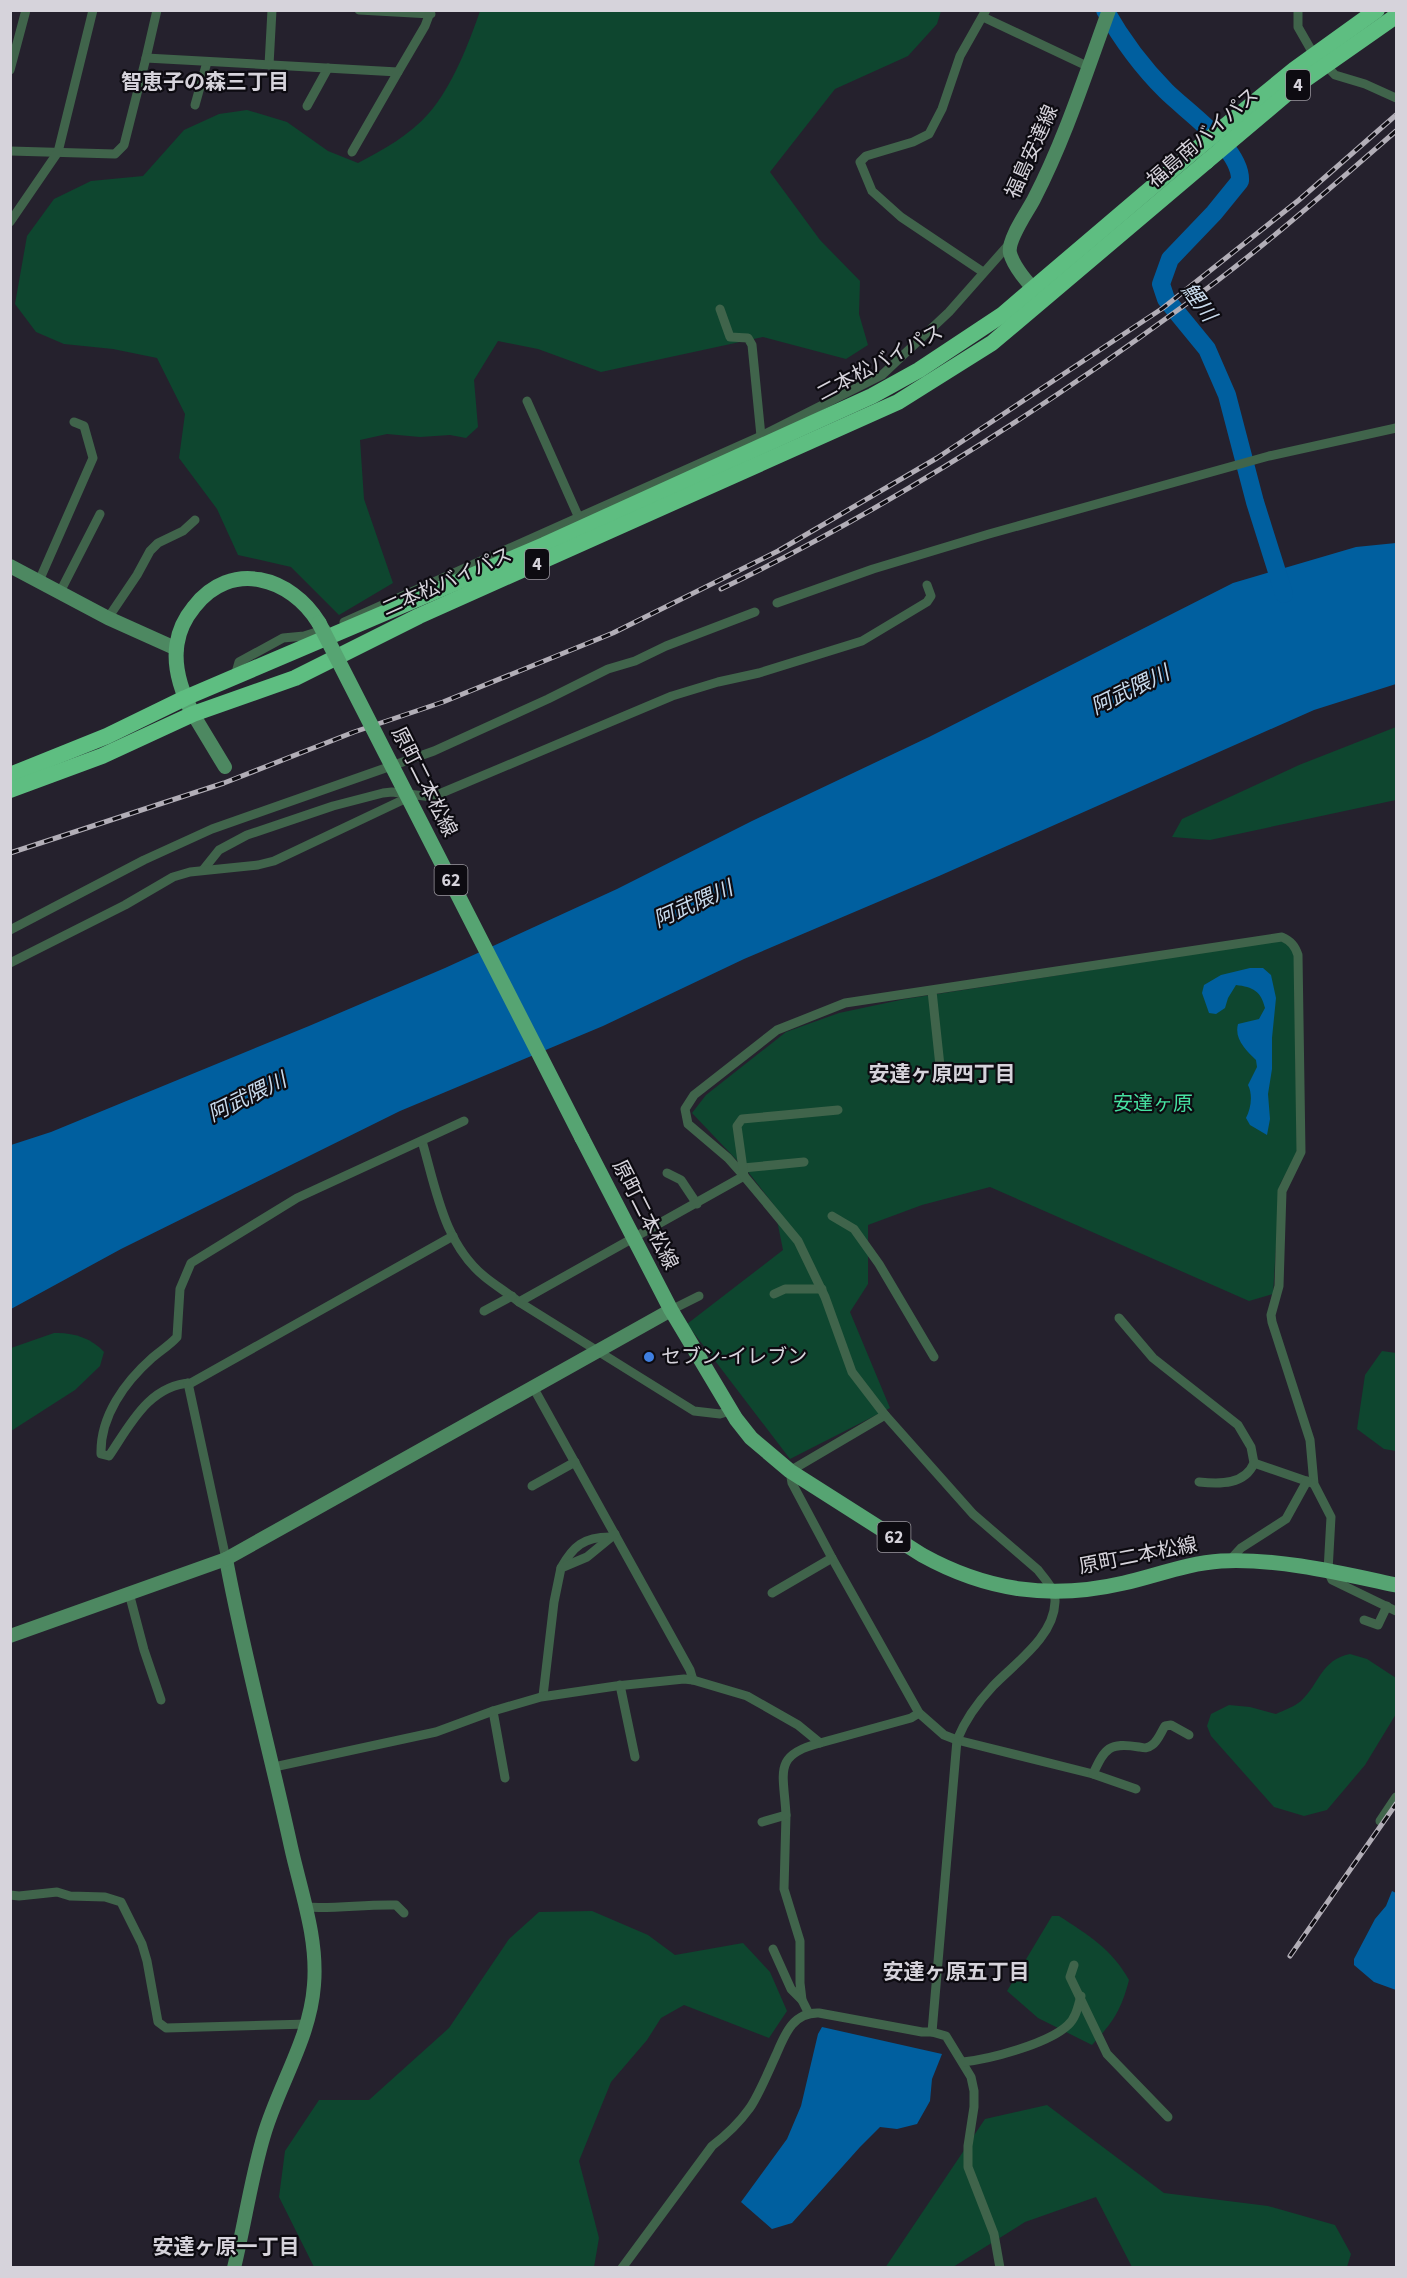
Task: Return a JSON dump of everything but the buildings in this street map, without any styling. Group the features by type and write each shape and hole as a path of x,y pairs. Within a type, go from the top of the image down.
{"highway":[{"name":"福島南バイパス","path":"1039,295 1202,155 1295,69 1377,10"},
{"name":"福島南バイパス","path":"1202,155 1396,16"},
{"name":"二本松バイパス","path":"10,775 107,736 185,698 544,545 872,396 919,370 1002,315 1039,295"},
{"name":"二本松バイパス","path":"10,790 102,756 193,714 295,678 418,616 898,402 992,343 1039,295"}],"main road":[{"name":"原町二本松線","path":"193,714 180,684 177,649 180,631 185,620 199,601 221,584 242,579 256,579 284,588 303,601 319,623 671,1310 730,1411 751,1438 790,1471 942,1566 998,1586 1070,1591 1107,1586 1198,1564 1229,1561 1288,1565 1396,1585"}],"street":[{"path":"10,70 26,10"},
{"path":"10,222 58,152 93,10"},
{"path":"10,151 115,154 124,145 157,10"},
{"path":"268,65 272,10"},
{"path":"352,152 431,12 359,10"},
{"name":"福島安達線","path":"1011,242 1035,197 1089,67 1109,10"},
{"path":"1298,10 1298,27 1310,48 1335,75 1365,84 1396,98"},
{"path":"983,272 901,217 872,191 860,162 866,156 913,142 929,134 942,109 960,56 984,14 1089,67"},
{"path":"146,58 398,72"},
{"path":"195,105 207,62"},
{"path":"307,106 328,68"},
{"path":"235,677 239,662 283,638 304,636 336,625 761,436 882,375 949,312 1011,242"},
{"path":"1011,242 1010,253 1039,295"},
{"path":"720,309 730,337 748,338 752,345 761,436"},
{"path":"527,401 579,518"},
{"path":"39,581 93,458 84,426 74,422"},
{"path":"777,603 873,569 989,534 1269,456 1396,428"},
{"path":"60,592 100,514"},
{"path":"108,618 150,551 158,543 183,531 195,520"},
{"path":"10,566 108,618 177,649"},
{"path":"203,870 219,850 229,843 296,818 383,793 432,797 672,696 759,673 862,641 927,602 931,596 927,585"},
{"path":"10,930 144,860 212,829 355,777 435,751 608,669 634,661 666,646 755,612"},
{"path":"193,714 225,767"},
{"path":"10,963 125,905 173,877 203,870 265,864 293,853 409,797"},
{"path":"932,2032 957,1740 969,1716 981,1700 1043,1634 1053,1615 1056,1600 1038,1570 973,1514 885,1415 852,1372 822,1289 798,1241 744,1172 688,1124 685,1109 694,1095 780,1028 845,1003 1282,938 1289,940 1296,947 1298,955 1301,1152 1282,1191 1279,1286 1271,1315 1310,1440 1311,1482 1331,1518 1328,1571 1332,1580 1396,1611"},
{"path":"932,991 940,1066"},
{"path":"744,1172 737,1126 742,1119 838,1110"},
{"path":"453,1236 188,1383 171,1385 155,1396 134,1418 109,1456 101,1454 100,1438 122,1391 136,1373 177,1337 180,1289 191,1263 297,1198 464,1121"},
{"path":"422,1141 445,1222 458,1246 484,1276 515,1299 694,1411 720,1414 730,1411"},
{"path":"484,1311 515,1299 697,1204 744,1172 804,1162"},
{"path":"667,1173 681,1180 697,1204"},
{"path":"832,1216 854,1229 879,1264 934,1357"},
{"path":"774,1294 785,1289 822,1289"},
{"path":"10,1636 226,1559 597,1350 699,1296"},
{"path":"1119,1318 1153,1358 1238,1425 1251,1447 1254,1462 1245,1474 1223,1485 1199,1482"},
{"path":"188,1383 235,1606 274,1767 314,1951 314,1984 308,2024 264,2133 234,2268"},
{"path":"533,1387 575,1462 612,1536 690,1670 693,1680"},
{"path":"885,1415 790,1471 792,1483 919,1713 944,1735 957,1740 1093,1774 1137,1789"},
{"path":"532,1486 575,1462"},
{"path":"1254,1462 1311,1482"},
{"path":"1229,1561 1241,1548 1286,1519 1311,1482"},
{"path":"561,1568 587,1557 612,1536"},
{"path":"543,1696 554,1602 561,1568 570,1552 590,1539 612,1536"},
{"path":"772,1593 832,1558"},
{"path":"129,1593 144,1650 161,1700"},
{"path":"1364,1620 1378,1625 1387,1606"},
{"path":"274,1767 436,1732 543,1696 620,1685 693,1680 747,1696 798,1725 820,1743"},
{"path":"620,1685 635,1757"},
{"path":"493,1711 505,1778"},
{"path":"802,2000 800,1941 784,1889 786,1815 784,1768 786,1760 801,1748 911,1718 919,1713"},
{"path":"1093,1774 1109,1747 1117,1745 1146,1748 1153,1744 1165,1726 1171,1725 1190,1735"},
{"path":"1380,1821 1396,1797"},
{"path":"762,1822 786,1815"},
{"path":"10,1895 57,1892 70,1896 105,1897 121,1902 142,1944 158,2022 165,2028 308,2024"},
{"path":"305,1906 330,1908 370,1904 396,1905 404,1913"},
{"path":"773,1949 791,1989 802,2000 808,2012"},
{"path":"1074,1965 1070,1977 1107,2054 1168,2117"},
{"path":"963,2062 996,2055 1056,2034 1070,2024 1081,1996"},
{"path":"622,2268 712,2146 749,2109 781,2039 789,2026 808,2012 946,2036 971,2077 974,2091 968,2167 994,2234 1000,2268"}],"green space":[{"path":"480,11 941,11 937,24 908,56 835,89 770,172 820,240 860,281 859,314 868,345 846,359 763,337 601,372 538,349 498,341 474,380 478,427 466,438 450,435 420,437 387,434 360,440 364,499 393,583 339,615 291,567 238,555 217,509 179,458 185,414 157,358 113,349 64,344 36,332 15,304 27,236 54,199 91,181 143,176 184,130 219,114 247,110 287,122 328,151 358,163 405,135 429,113 452,78"},
{"path":"1396,727 1396,800 1210,840 1172,837 1182,819 1299,765"},
{"name":"安達ヶ原","path":"1279,941 1286,943 1294,952 1297,1149 1296,1156 1280,1184 1273,1294 1249,1301 990,1187 922,1205 868,1225 868,1284 850,1312 890,1408 790,1459 687,1324 783,1250 774,1205 749,1173 692,1113 706,1095 786,1032 839,1013 905,999"},
{"path":"54,1333 75,1335 94,1343 104,1352 100,1366 75,1390 11,1431 11,1348"},
{"path":"1382,1351 1396,1353 1396,1451 1384,1449 1357,1429 1365,1375"},
{"path":"1350,1654 1367,1659 1396,1678 1396,1714 1365,1765 1327,1810 1304,1816 1274,1807 1211,1736 1207,1726 1211,1714 1229,1705 1250,1707 1276,1714 1301,1701 1333,1661"},
{"path":"592,1911 648,1935 675,1955 743,1943 770,1972 787,2011 769,2038 684,2005 661,2018 647,2040 611,2082 579,2161 599,2238 594,2267 314,2267 279,2197 285,2151 319,2100 369,2100 449,2028 509,1939 539,1912"},
{"path":"1052,1916 1059,1916 1098,1943 1123,1969 1129,1980 1115,2016 1092,2045 1038,2018 1007,1991"},
{"path":"1047,2105 1164,2193 1268,2206 1335,2225 1351,2254 1347,2267 1132,2267 1096,2197 1025,2222 953,2267 885,2268 985,2119"}],"water":[{"name":"阿武隈川","path":"1396,543 1396,684 1314,710 939,876 744,959 603,1026 400,1111 121,1249 11,1309 11,1145 51,1132 309,1026 445,968 617,889 752,821 929,737 1233,583 1356,547"},
{"path":"1250,968 1263,968 1271,975 1276,998 1272,1069 1268,1094 1270,1119 1267,1135 1250,1125 1246,1118 1251,1102 1248,1085 1257,1067 1256,1060 1239,1039 1237,1029 1238,1024 1259,1019 1265,1008 1261,998 1252,989 1236,985 1225,1008 1216,1014 1209,1013 1202,993 1204,985 1221,975"},
{"path":"1392,1891 1396,1893 1396,1990 1374,1982 1354,1965 1354,1959 1375,1919 1386,1906"},
{"path":"822,2027 942,2054 932,2079 930,2101 917,2124 897,2129 880,2127 792,2223 772,2229 741,2202 787,2139 801,2106 818,2034"}],"waterway":[{"name":"鯉川","path":"1105,10 1125,42 1149,72 1166,91 1212,132 1232,156 1238,169 1240,181 1214,213 1170,259 1161,284 1166,299 1207,349 1227,395 1255,502 1284,594"}],"railway":[{"path":"10,853 224,783 354,732 443,702 613,633 778,551 937,458 1163,308 1299,200 1396,115"},
{"path":"721,589 841,527 900,493 1072,385 1237,265 1396,131"},
{"path":"1290,1956 1396,1804"}],"place":[{"name":"セブン-イレブン","path":"649,1357"}],"district":[{"name":"智恵子の森三丁目","path":"205,82"},
{"name":"安達ヶ原四丁目","path":"942,1074"},
{"name":"安達ヶ原五丁目","path":"956,1972"},
{"name":"安達ヶ原一丁目","path":"226,2247"}]}
